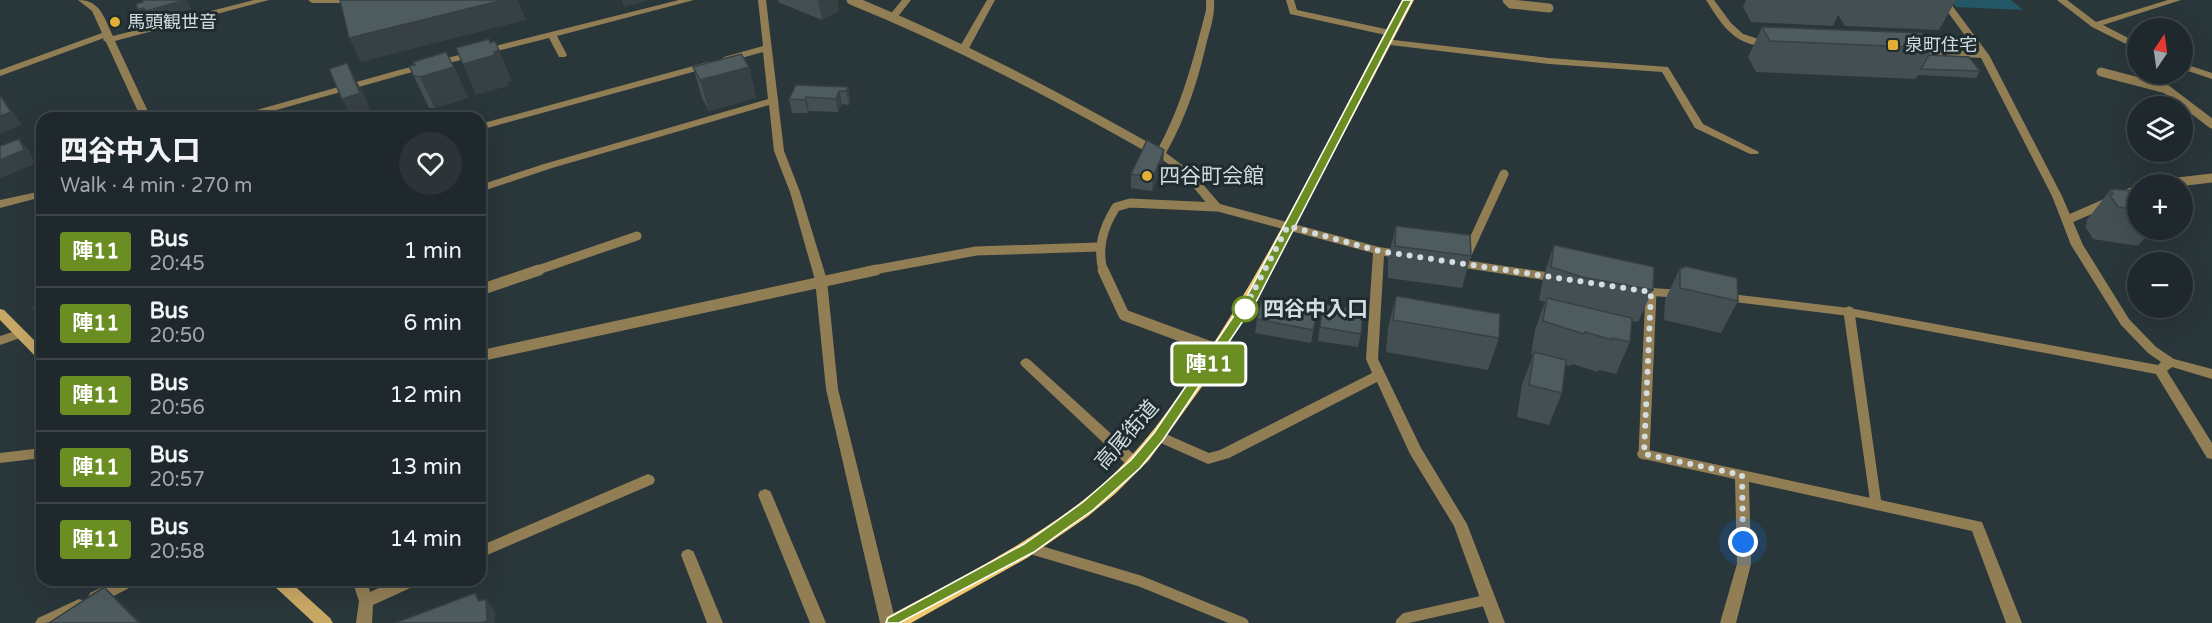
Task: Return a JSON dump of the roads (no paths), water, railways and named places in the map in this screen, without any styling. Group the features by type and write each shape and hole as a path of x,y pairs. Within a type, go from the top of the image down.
{"main road":[{"name":"高尾街道","path":"894,623 1029,548 1088,506 1136,464 1159,436 1251,300 1408,0"},
{"path":"0,313 36,350"},
{"path":"284,586 325,623"}],"street":[{"path":"82,0 96,10 143,112"},
{"path":"0,73 107,37 265,0"},
{"path":"312,0 363,0"},
{"path":"260,112 402,72 690,0"},
{"path":"762,0 779,151 795,192 822,280 832,389 888,623"},
{"path":"893,18 908,0"},
{"path":"963,50 991,0"},
{"path":"1210,0 1210,10 1192,85 1179,124 1160,154 1189,175 1216,207 1379,251 1651,292 1848,312 2212,374"},
{"path":"1290,0 1293,12 1387,37 1549,61 1665,69 1699,126 1754,152"},
{"path":"1710,0 1737,38 1751,43 1785,45"},
{"path":"1943,0 1984,55 2067,220 2077,245 2125,322 2165,366 2212,454"},
{"path":"2061,0 2095,25 2127,41"},
{"path":"2095,25 2177,0"},
{"path":"552,35 562,55"},
{"path":"486,125 767,48"},
{"path":"1899,51 1984,55"},
{"path":"2193,69 2211,75"},
{"path":"486,187 548,166 774,100"},
{"path":"0,204 36,195"},
{"path":"1379,251 1372,359 1378,376 1415,450 1460,524 1497,623"},
{"path":"0,341 19,334"},
{"path":"1026,363 1136,464"},
{"path":"1159,436 1208,459 1224,454 1378,376"},
{"path":"0,458 36,454"},
{"path":"1644,454 1977,526 2014,623"},
{"path":"1728,623 1744,564 1742,475"},
{"path":"486,549 648,480"},
{"path":"765,495 818,623"},
{"path":"688,555 715,623"},
{"path":"43,623 120,586"},
{"path":"361,586 366,601 364,623"},
{"path":"366,601 400,586"}],"lane":[{"path":"851,0 963,50 1061,98 1160,154"},
{"path":"1506,0 1511,4 1549,8"},
{"path":"2101,72 2166,89 2212,124"},
{"path":"1463,263 1504,174"},
{"path":"2193,180 2212,178"},
{"path":"2067,220 2127,194"},
{"path":"1216,207 1130,203 1116,207 1109,218 1098,247 1106,280 1124,315 1219,350"},
{"path":"486,288 637,237"},
{"path":"486,356 822,280 976,251 1098,247"},
{"path":"1644,454 1651,292"},
{"path":"1848,312 1876,504"},
{"path":"1029,548 1140,580 1243,623"},
{"path":"1401,623 1406,618 1487,600"}],"place":[{"name":"馬頭観世音","path":"115,22"},
{"name":"泉町住宅","path":"1893,45"},
{"name":"四谷町会館","path":"1147,176"},
{"name":"四谷中入口","path":"1245,309"}]}
